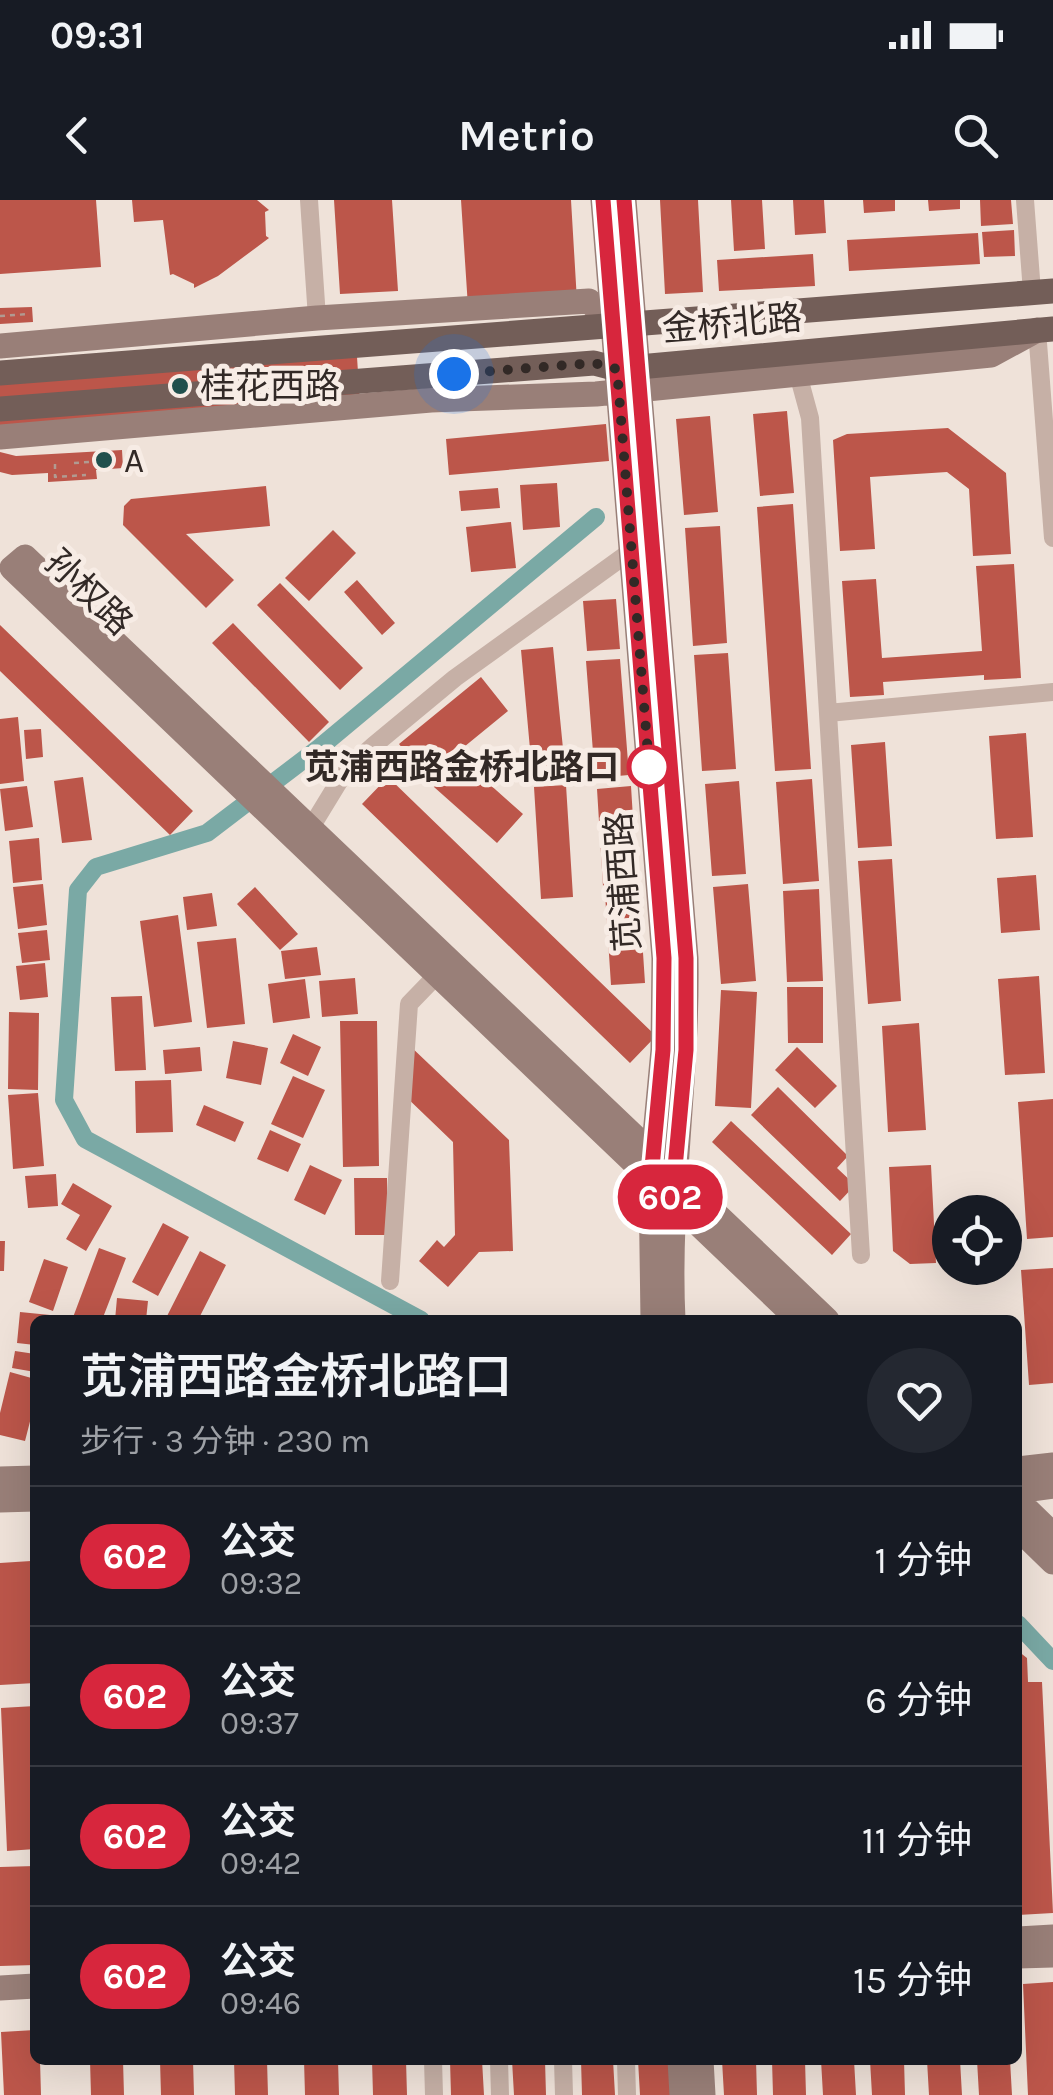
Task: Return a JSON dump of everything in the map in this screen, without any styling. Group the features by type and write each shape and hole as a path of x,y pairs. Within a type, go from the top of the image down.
{"main road":[{"name":"苋浦西路","path":"603,200 624,324 686,958 686,1050 663,1177 673,1315"},
{"path":"624,200 624,324"},
{"name":"金桥北路","path":"0,373 1043,291"},
{"name":"金桥北路","path":"0,346 317,318 589,301 624,324"},
{"name":"金桥北路","path":"0,409 594,363 628,380 1045,330"},
{"path":"0,437 628,380 798,374 991,356 1045,330"},
{"path":"384,380 431,400"},
{"name":"苋浦西路","path":"628,380 631,551 664,958 663,1177 653,1315"},
{"name":"孙权路","path":"247,780 25,557 12,568 247,780 296,823 663,1177 794,1315"},
{"name":"孙权路","path":"296,823 438,974 821,1315"},
{"path":"1022,1468 1053,1464"},
{"path":"0,1479 30,1478"},
{"path":"1022,1490 1053,1486"},
{"path":"0,1500 30,1499"},
{"path":"1022,1505 1053,1535"},
{"path":"1022,1532 1053,1562"},
{"path":"1022,1938 1053,1937"},
{"path":"1022,1956 1053,1955"},
{"path":"0,1988 30,1986"},
{"path":"0,2004 30,2002"},
{"path":"680,2065 682,2095"},
{"path":"702,2065 703,2095"}],"street":[{"path":"309,200 317,318"},
{"path":"1026,200 1043,291"},
{"path":"1045,330 1053,538"},
{"path":"798,374 810,418 861,1256"},
{"path":"296,823 346,770 455,678 631,551"},
{"path":"828,714 1053,692"},
{"path":"390,1281 409,1004 438,974"},
{"path":"433,2065 434,2095"},
{"path":"499,2065 500,2095"},
{"path":"562,2065 564,2095"},
{"path":"626,2065 627,2095"}],"path":[{"path":"0,316 29,314"},
{"path":"74,463 116,460"},
{"path":"54,464 55,477 86,475"}],"building":[{"path":"0,200 96,200 101,267 0,274"},
{"path":"132,200 257,200 269,210 265,212 269,238 218,276 194,288 194,284 170,275 163,220 134,222"},
{"path":"334,200 392,200 398,291 340,294"},
{"path":"461,200 571,200 577,301 468,307"},
{"path":"660,200 698,200 703,292 665,294"},
{"path":"731,200 762,200 765,249 734,251"},
{"path":"793,200 824,200 826,233 795,235"},
{"path":"863,200 895,200 895,211 864,213"},
{"path":"928,200 960,200 960,209 929,211"},
{"path":"980,200 1011,200 1013,224 981,226"},
{"path":"1014,230 1015,256 984,257 982,232"},
{"path":"978,233 980,264 849,271 847,240"},
{"path":"813,254 815,286 719,291 717,260"},
{"path":"32,307 33,322 0,324 0,308"},
{"name":"桂花西路","path":"356,341 360,404 0,427 0,371"},
{"path":"787,411 794,493 760,496 753,414"},
{"path":"710,416 718,512 684,515 676,419"},
{"path":"606,424 609,461 449,475 446,439"},
{"path":"948,428 1006,473 1011,554 973,556 969,489 947,472 870,477 875,549 840,551 833,440 847,434"},
{"name":"桂花西路","path":"122,450 123,468 96,470 97,479 48,482 48,473 0,472 0,452 16,456"},
{"path":"557,483 560,527 523,530 520,485"},
{"path":"266,486 270,526 186,534 234,580 206,608 123,525 124,506 131,499"},
{"path":"498,488 500,508 461,511 459,491"},
{"path":"793,504 811,769 775,771 757,507"},
{"path":"511,522 516,568 471,572 466,527"},
{"path":"720,526 727,643 693,646 685,528"},
{"path":"333,530 356,553 309,601 285,578"},
{"path":"1014,564 1021,678 984,680 984,675 883,682 884,695 850,697 842,581 876,579 882,658 982,651 976,566"},
{"path":"357,580 395,623 382,635 344,592"},
{"path":"280,583 363,668 340,690 257,605"},
{"path":"616,599 620,649 587,651 583,601"},
{"path":"233,623 329,722 309,742 212,643"},
{"path":"0,625 193,811 170,835 0,671"},
{"path":"553,647 566,779 533,782 521,650"},
{"path":"728,653 736,769 702,771 694,655"},
{"path":"620,659 629,775 595,778 586,661"},
{"path":"481,677 508,711 426,778 399,744"},
{"path":"18,717 24,781 0,784 0,719"},
{"path":"41,729 43,757 26,759 24,730"},
{"path":"1026,733 1033,837 996,839 989,736"},
{"path":"885,742 892,846 858,848 851,745"},
{"path":"459,757 523,814 497,843 434,787"},
{"path":"83,777 92,840 62,843 54,781"},
{"path":"388,777 656,1036 630,1063 362,804"},
{"path":"812,779 819,881 783,884 776,782"},
{"path":"739,781 746,874 712,876 705,784"},
{"path":"566,785 573,897 541,899 534,787"},
{"path":"27,786 33,827 5,831 0,789"},
{"path":"631,786 637,883 603,886 597,789"},
{"path":"39,838 42,880 13,883 9,841"},
{"path":"892,859 901,1001 868,1004 858,861"},
{"path":"1036,875 1040,930 1001,933 997,878"},
{"path":"43,884 47,925 18,929 13,887"},
{"path":"748,884 756,981 721,984 713,887"},
{"path":"255,887 298,934 280,950 237,904"},
{"path":"819,889 823,981 787,982 783,891"},
{"path":"639,892 645,983 611,985 605,894"},
{"path":"212,893 217,926 187,930 183,897"},
{"path":"178,915 192,1022 154,1027 140,921"},
{"path":"47,930 50,960 22,963 18,933"},
{"path":"236,938 245,1024 207,1028 197,942"},
{"path":"317,947 321,975 285,979 281,951"},
{"path":"45,963 48,997 20,1000 16,966"},
{"path":"1039,976 1045,1073 1005,1075 998,979"},
{"path":"355,978 358,1014 322,1017 319,981"},
{"path":"305,979 310,1018 273,1023 268,984"},
{"path":"787,987 823,987 823,1043 788,1043"},
{"path":"721,990 757,992 751,1108 715,1106"},
{"path":"142,996 146,1070 115,1071 111,997"},
{"path":"9,1012 39,1013 38,1090 8,1089"},
{"path":"340,1021 377,1021 379,1166 343,1167"},
{"path":"919,1023 926,1130 888,1132 882,1026"},
{"path":"293,1034 321,1047 308,1076 280,1063"},
{"path":"233,1041 268,1048 261,1085 226,1078"},
{"path":"409,1045 509,1140 513,1251 479,1252 448,1287 419,1261 437,1240 444,1247 455,1235 453,1142 402,1093"},
{"path":"200,1047 202,1071 165,1074 163,1050"},
{"path":"797,1047 837,1086 815,1108 775,1070"},
{"path":"293,1076 325,1090 303,1138 271,1124"},
{"path":"171,1080 173,1132 136,1133 135,1081"},
{"path":"778,1087 848,1156 837,1168 855,1185 840,1201 751,1115"},
{"path":"38,1093 44,1166 13,1169 8,1095"},
{"path":"1053,1099 1053,1237 1027,1239 1018,1102"},
{"path":"204,1105 244,1122 235,1142 196,1125"},
{"path":"731,1121 851,1234 832,1255 712,1142"},
{"path":"270,1130 301,1144 288,1172 257,1159"},
{"path":"310,1165 342,1180 325,1215 294,1200"},
{"path":"931,1165 932,1263 910,1264 893,1251 889,1167"},
{"path":"56,1174 58,1206 28,1208 25,1176"},
{"path":"354,1178 387,1178 388,1235 355,1235"},
{"path":"73,1183 112,1206 86,1251 66,1239 80,1215 61,1204"},
{"path":"163,1223 189,1237 158,1296 132,1282"},
{"path":"0,1241 5,1241 4,1271 0,1271"},
{"path":"99,1248 126,1258 104,1315 74,1315"},
{"path":"200,1251 226,1265 201,1315 168,1315"},
{"path":"44,1259 68,1267 53,1311 29,1302"},
{"path":"1053,1268 1053,1383 1029,1385 1022,1270"},
{"path":"117,1298 148,1301 147,1315 115,1315"},
{"path":"20,1312 50,1315 30,1315 30,1344 17,1343"},
{"path":"15,1351 30,1353 30,1371 12,1368"},
{"path":"10,1372 30,1378 30,1422 25,1441 0,1435 0,1413"},
{"path":"30,1561 30,1683 0,1685 0,1563"},
{"path":"1022,1654 1027,1658 1028,1682 1042,1682 1053,1913 1022,1915"},
{"path":"30,1706 30,1849 7,1851 1,1708"},
{"path":"30,1866 30,1965 0,1966 0,1867"},
{"path":"1053,1982 1053,2095 1028,2095 1023,1984"},
{"path":"30,2030 30,2065 40,2065 41,2095 4,2095 1,2032"},
{"path":"90,2065 123,2065 124,2095 91,2095"},
{"path":"160,2065 193,2065 194,2095 161,2095"},
{"path":"234,2065 267,2065 268,2095 235,2095"},
{"path":"304,2065 338,2065 339,2095 305,2095"},
{"path":"372,2065 406,2065 407,2095 373,2095"},
{"path":"450,2065 482,2065 484,2095 451,2095"},
{"path":"512,2065 545,2065 546,2095 514,2095"},
{"path":"581,2065 613,2065 615,2095 582,2095"},
{"path":"638,2065 671,2065 673,2095 640,2095"},
{"path":"722,2065 756,2065 757,2095 724,2095"},
{"path":"772,2065 805,2065 806,2095 773,2095"},
{"path":"821,2065 854,2065 856,2095 823,2095"},
{"path":"870,2065 904,2065 905,2095 872,2095"},
{"path":"927,2065 960,2065 962,2095 929,2095"},
{"path":"977,2065 1010,2065 1012,2095 979,2095"}],"waterway":[{"path":"412,1315 85,1139 64,1100 78,890 96,867 207,833 319,748 596,517"},
{"path":"1022,1628 1053,1661"}],"bus line":[{"name":"602","path":"603,200 664,958 663,1050 651,1178 672,1200 686,1050 686,958 624,200"}],"place":[{"name":"桂花西路","path":"180,386"},
{"name":"A","path":"104,460"},
{"name":"苋浦西路金桥北路口","path":"649,767"}],"route":[{"path":"454,374 594,363 617,369 649,767"}]}
